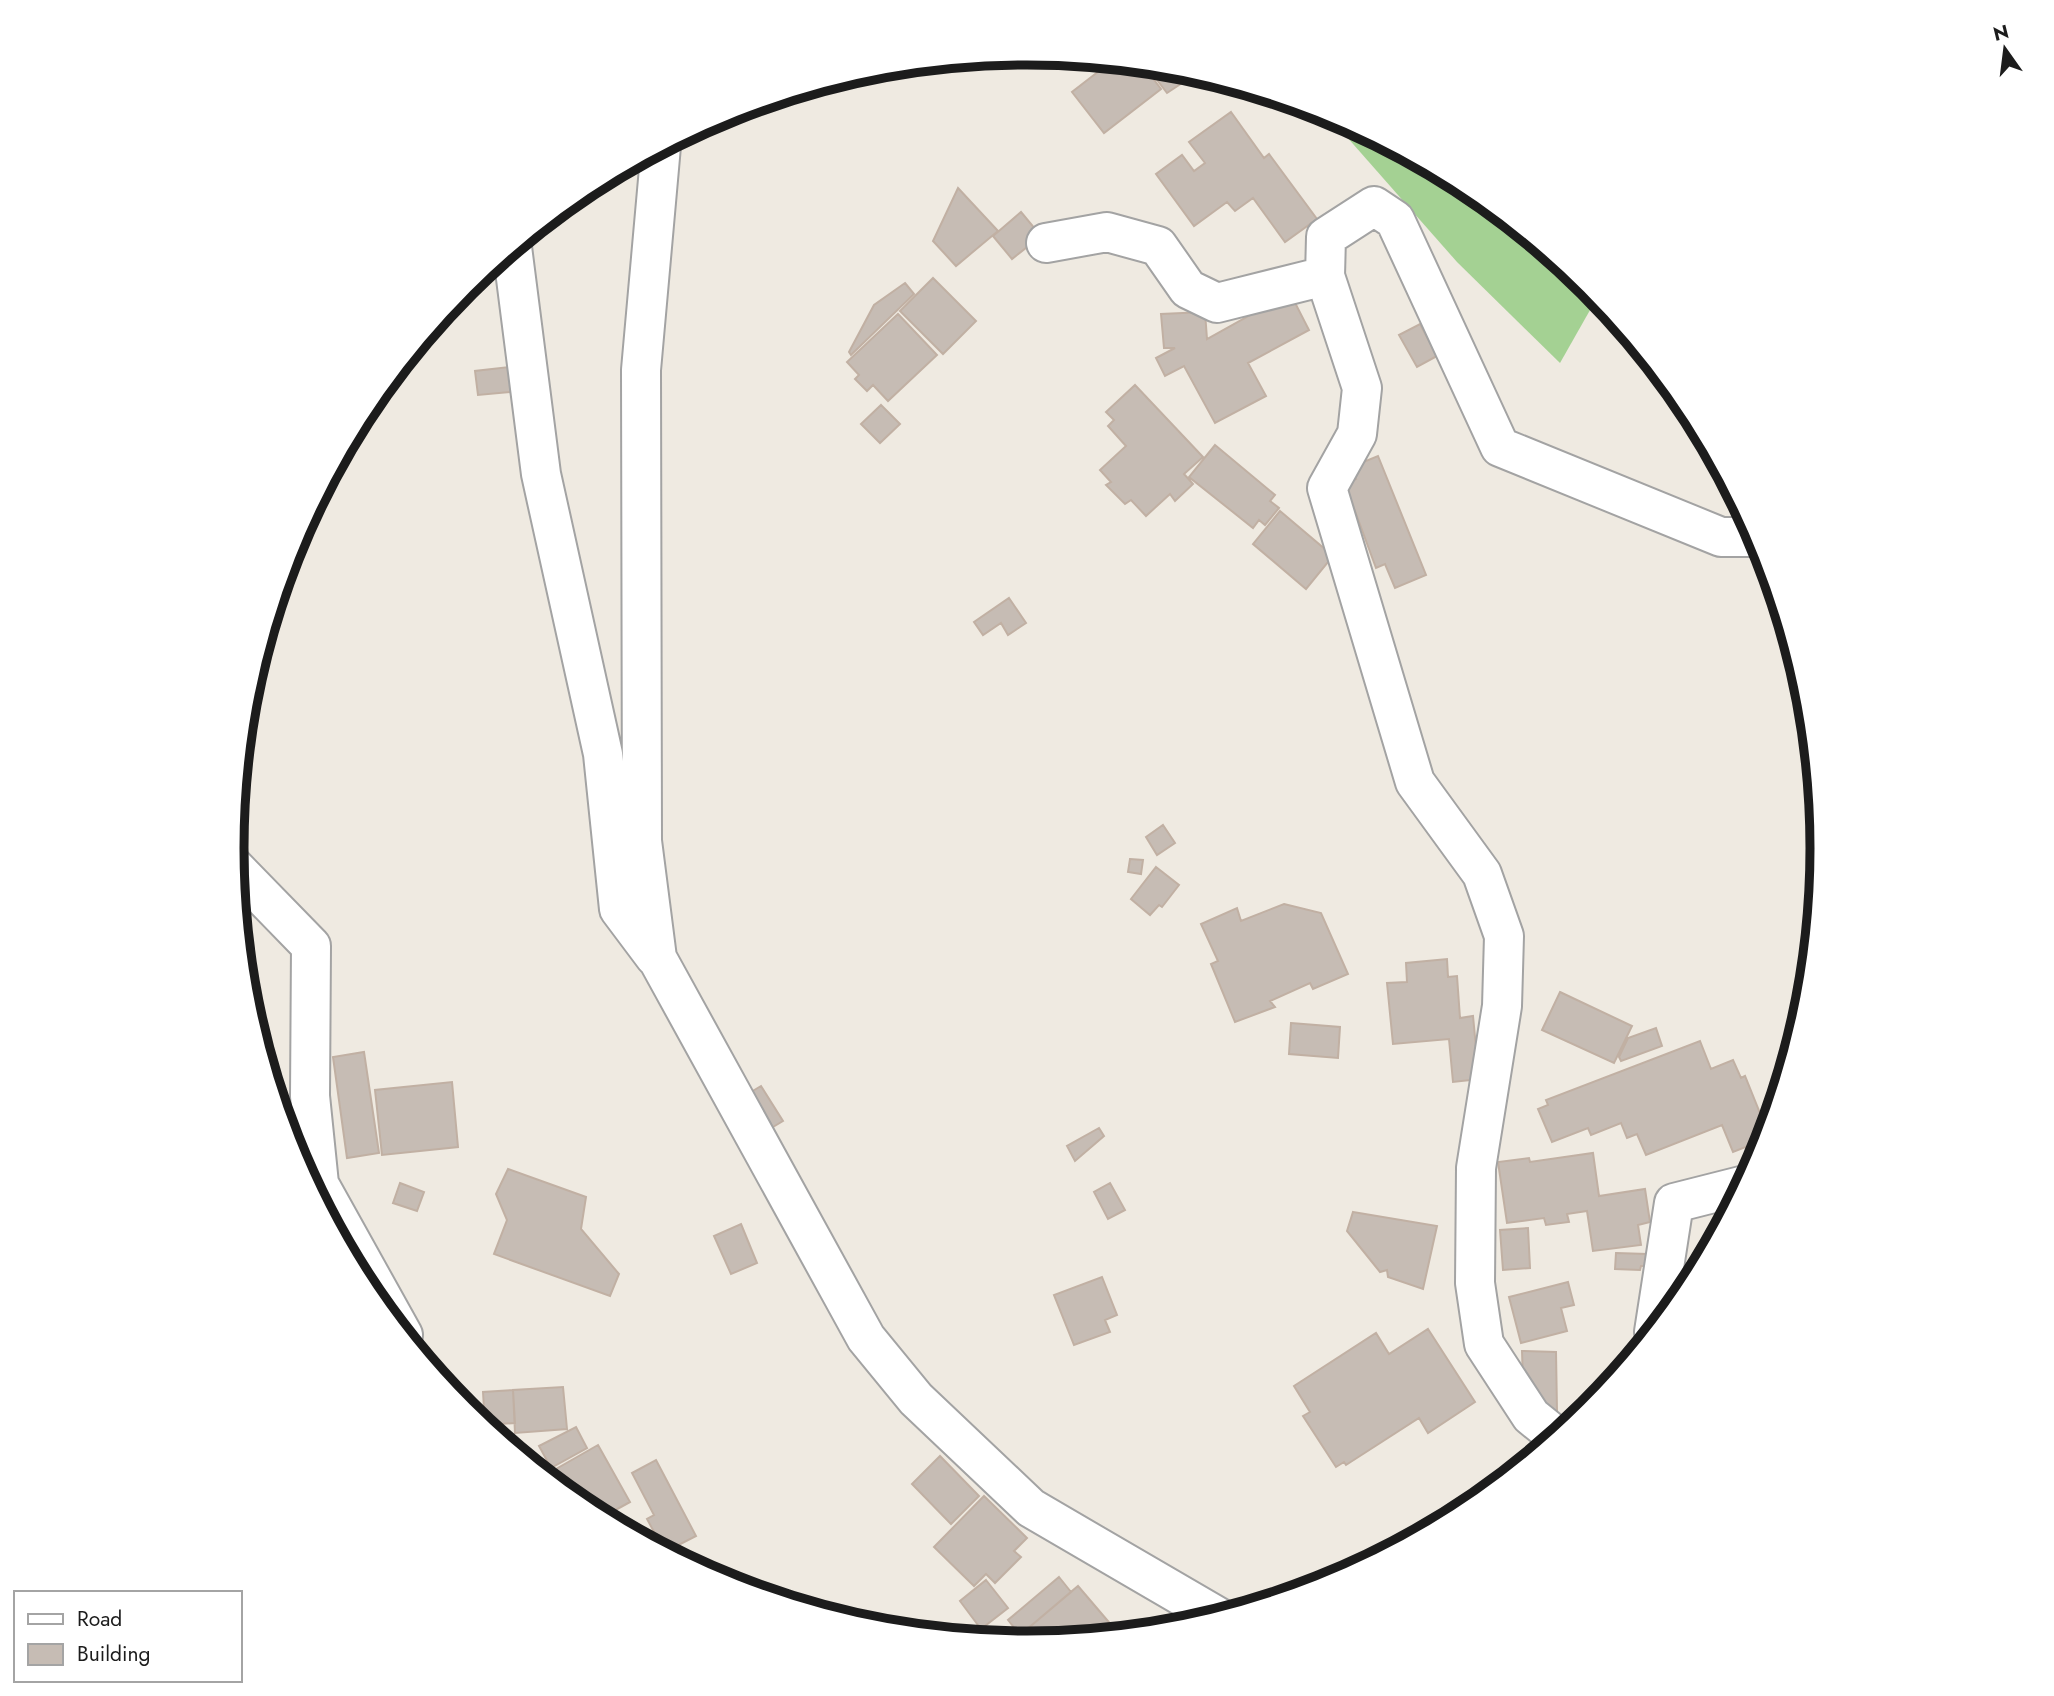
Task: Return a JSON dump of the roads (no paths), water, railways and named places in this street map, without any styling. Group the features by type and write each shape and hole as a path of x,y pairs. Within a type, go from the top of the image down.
{"street":[{"path":"657,958 642,841 641,370 660,157"},
{"path":"1550,1431 1531,1416 1484,1344 1475,1283 1476,1168 1502,1006 1504,936 1482,874 1415,782 1327,488 1357,434 1362,388 1325,276 1326,237 1374,206 1395,220 1500,447 1721,537 1746,537"},
{"path":"1046,243 1107,232 1158,246 1188,289 1217,303 1325,276"},
{"path":"513,257 541,474 603,754 619,909 657,958 866,1338 916,1399 1031,1508 1206,1610"},
{"path":"245,878 311,946 310,1096 319,1181"},
{"path":"1657,1312 1674,1203 1732,1188"},
{"path":"332,1207 359,1256"}]}
